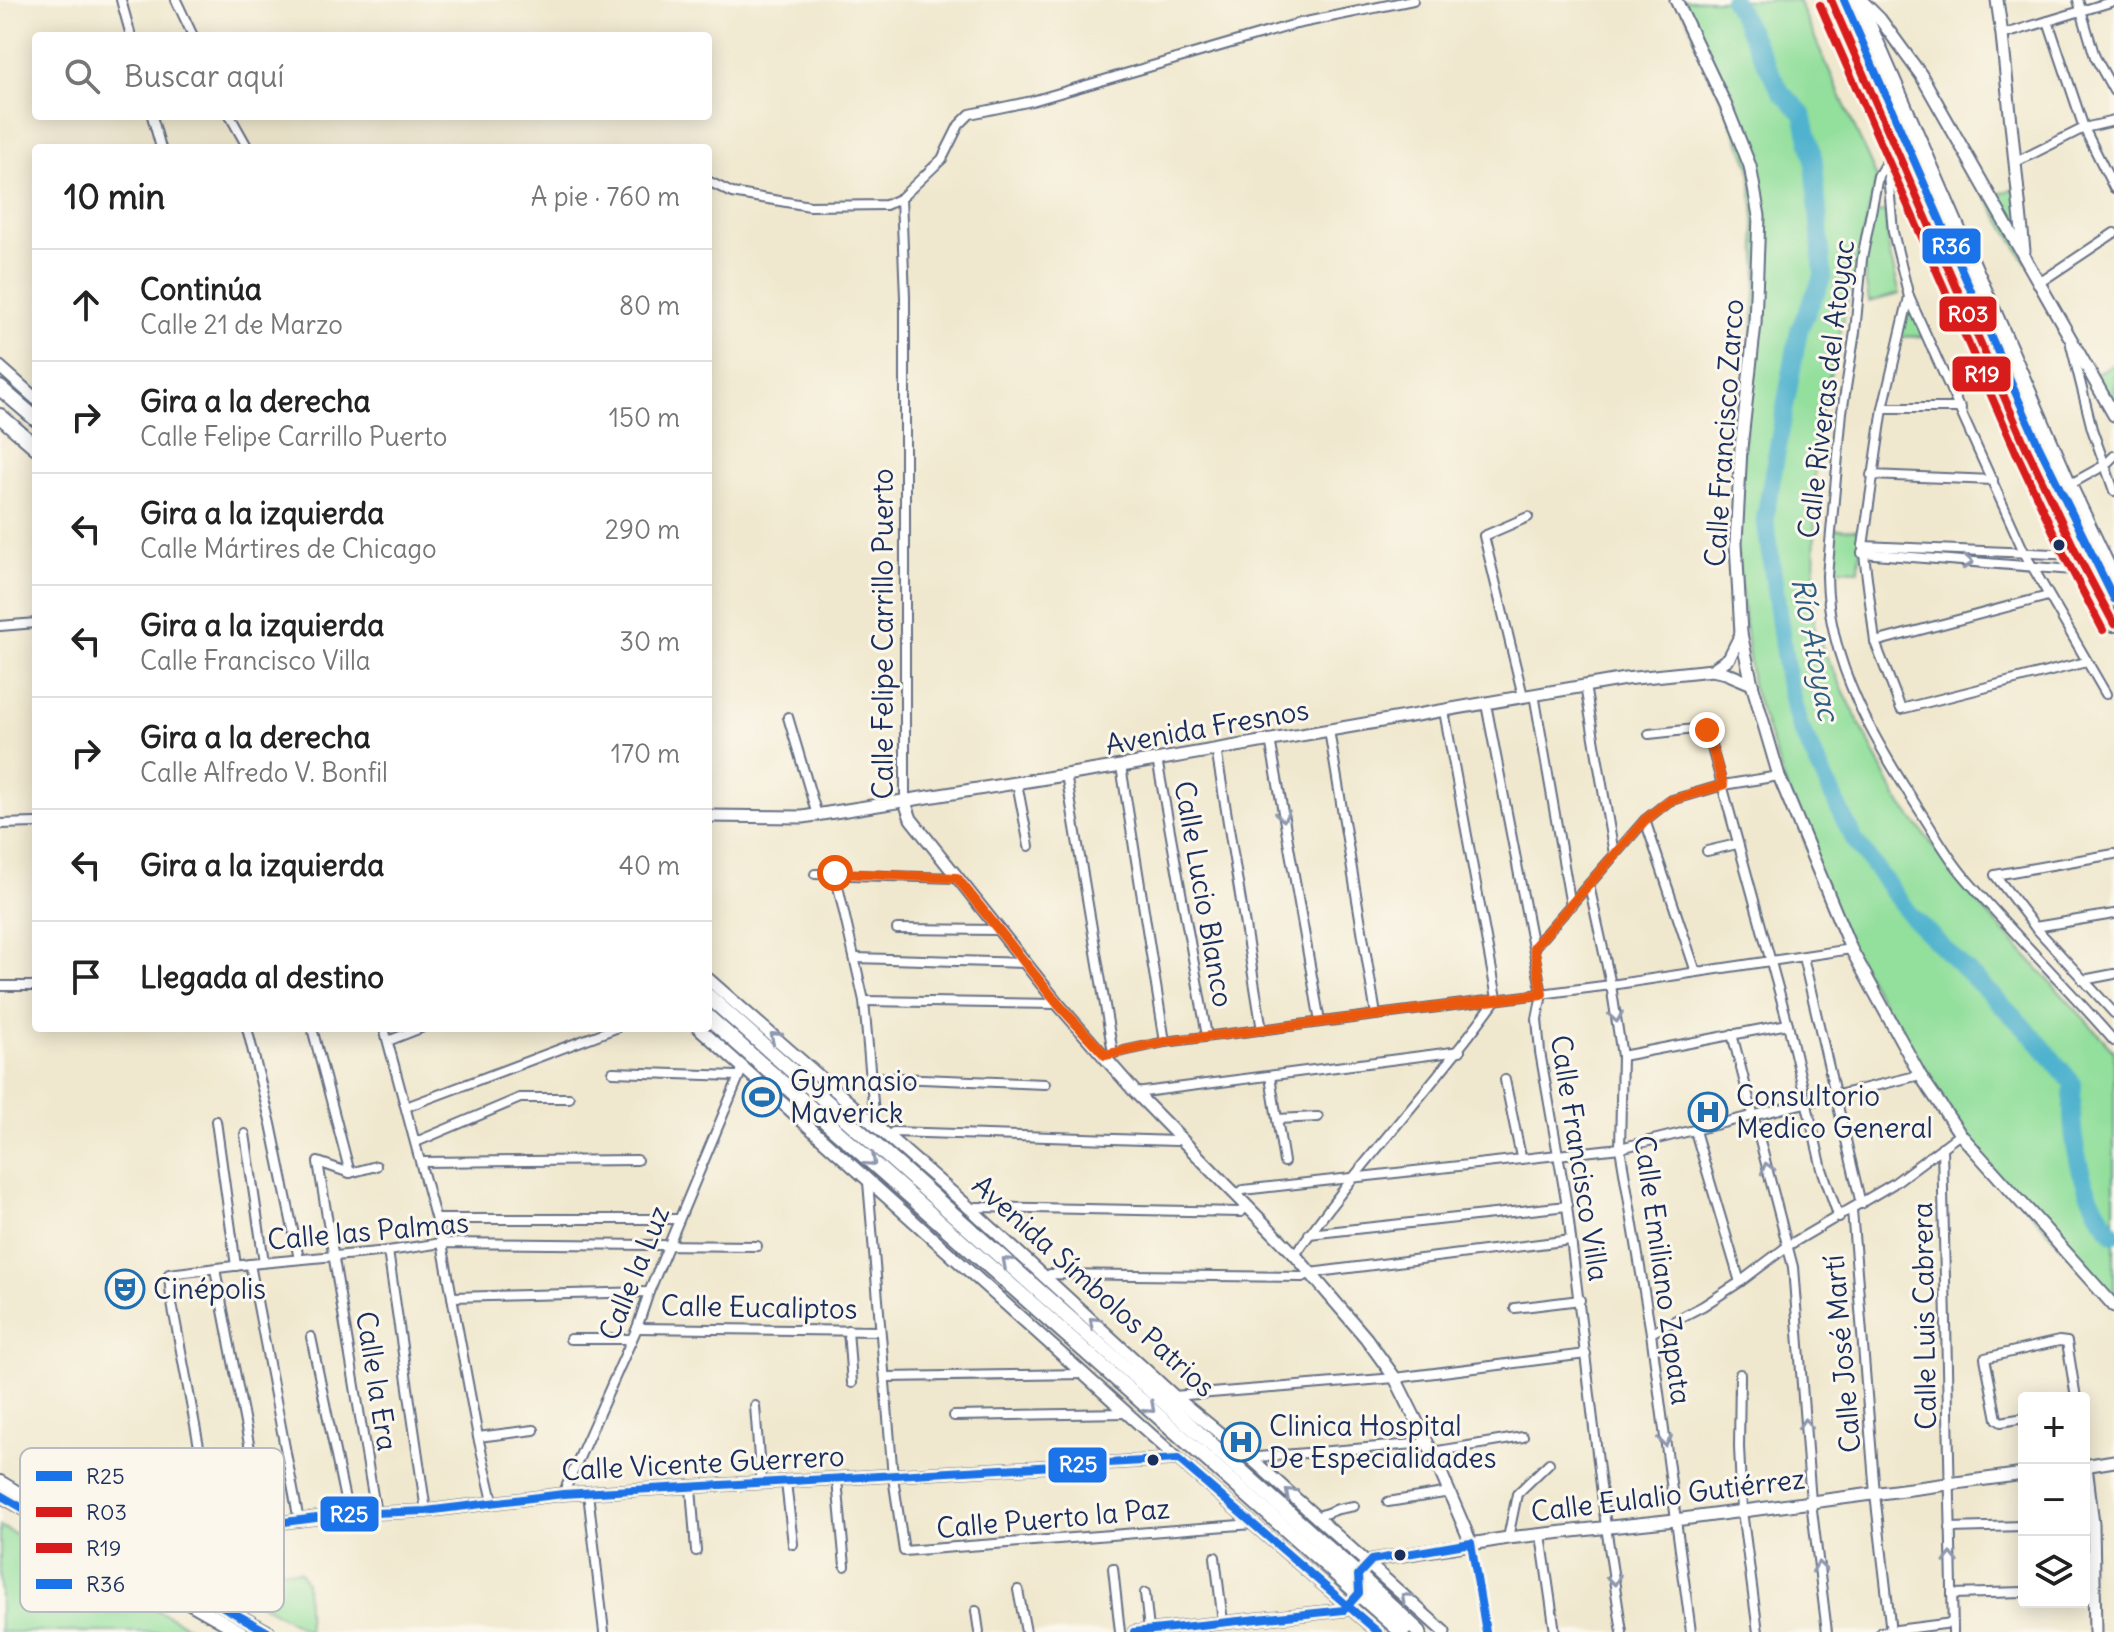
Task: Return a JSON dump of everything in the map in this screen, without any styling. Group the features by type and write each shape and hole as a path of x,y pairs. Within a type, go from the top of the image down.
{"main road":[{"path":"1831,0 1890,155 2077,555 2114,624"},
{"path":"1859,0 2069,485 2114,580"},
{"path":"0,388 32,416"},
{"path":"0,416 32,444"},
{"name":"Avenida Símbolos Patrios","path":"712,1000 1363,1570 1419,1632"},
{"name":"Avenida Símbolos Patrios","path":"712,1021 1320,1569 1359,1593 1402,1632"},
{"path":"0,1482 20,1494"},
{"path":"0,1495 20,1506"},
{"path":"218,1612 268,1632"},
{"path":"220,1612 241,1632"}],"street":[{"path":"121,0 130,32"},
{"path":"176,0 191,32"},
{"path":"712,183 732,193 810,206 886,205 901,198 942,159 959,125 970,114 1032,101 1296,24 1413,0"},
{"name":"Calle Francisco Zarco","path":"1676,0 1726,106 1750,166 1759,216 1755,324 1741,448 1736,543 1741,634 1779,776 1851,949 1920,1075 1960,1134 2114,1306"},
{"path":"1859,0 1880,19 1921,75 2114,415"},
{"path":"1997,0 2025,255"},
{"path":"2078,0 2095,57 2114,91"},
{"path":"2002,35 2114,1"},
{"path":"2048,21 2084,128 2114,188"},
{"path":"153,120 160,144"},
{"path":"232,120 246,144"},
{"path":"2016,162 2084,128 2114,121"},
{"name":"Calle Riveras del Atoyac","path":"1914,130 1890,155 1878,176 1862,259 1855,332 1842,412 1827,576 1827,602 1833,639 1882,752 1961,873 2114,1041"},
{"path":"1890,155 1893,232 1909,297 2025,554 2106,694"},
{"name":"Calle Felipe Carrillo Puerto","path":"901,198 906,327 905,802 911,819 1058,1004 1109,1054 1136,1093 1295,1255 1366,1338 1395,1378 1430,1448 1471,1543"},
{"path":"2039,283 2114,233"},
{"path":"1909,297 1883,408 1862,549 1875,642 1901,709 2086,662"},
{"path":"2069,336 2114,491"},
{"path":"0,367 32,395"},
{"path":"1883,408 1961,408"},
{"path":"2069,485 2105,465 2114,456"},
{"path":"1871,475 1993,480"},
{"path":"1528,517 1484,536 1529,695 1571,906"},
{"path":"1862,549 2077,555"},
{"path":"1862,549 2085,571"},
{"path":"1875,642 2048,596"},
{"path":"0,626 32,623"},
{"path":"1712,670 1729,658 1741,634"},
{"name":"Avenida Fresnos","path":"712,816 803,817 905,802 1625,679 1712,670 1752,684"},
{"path":"1585,686 1614,854"},
{"name":"Calle Francisco Villa","path":"1486,704 1542,994 1537,1019 1567,1206 1606,1527 1622,1632"},
{"path":"1295,1255 1353,1178 1460,1051 1497,998 1444,711"},
{"path":"788,717 817,815"},
{"path":"1329,730 1376,1015"},
{"path":"1649,734 1707,730 1788,1024 1822,1169 1839,1218"},
{"path":"1270,739 1320,1022"},
{"path":"1216,749 1262,1030"},
{"name":"Calle Lucio Blanco","path":"1157,759 1207,1036"},
{"path":"1121,766 1165,1042"},
{"path":"1066,774 1109,1054 1207,1036 1611,985 1851,949"},
{"path":"1534,947 1645,820 1669,801 1723,785 1779,776"},
{"path":"1017,783 1029,846"},
{"path":"1645,820 1696,972"},
{"path":"0,824 32,823"},
{"path":"1707,851 1737,844"},
{"path":"2114,854 1995,875 2035,927 2114,1013"},
{"path":"835,873 864,1001 875,1125"},
{"path":"815,874 957,878"},
{"name":"Calle Emiliano Zapata","path":"1589,885 1611,985 1622,1056 1620,1148 1651,1333 1691,1632"},
{"path":"2035,927 2114,914"},
{"path":"897,929 999,930"},
{"path":"1803,957 1861,1204"},
{"path":"855,958 1026,963"},
{"path":"2083,980 2114,974"},
{"name":"Avenida Símbolos Patrios","path":"712,982 973,1211 1174,1396 1316,1517 1363,1570 1444,1632"},
{"path":"0,986 32,986"},
{"path":"864,1001 1058,1004"},
{"path":"1622,1056 1788,1024"},
{"path":"248,1032 299,1259"},
{"path":"313,1032 350,1173 376,1166"},
{"path":"385,1032 442,1243 493,1501"},
{"path":"388,1041 411,1032"},
{"path":"406,1107 605,1032"},
{"name":"Avenida Símbolos Patrios","path":"703,1032 740,1072 1178,1459 1254,1524 1320,1569 1349,1606 1378,1632"},
{"path":"1732,1034 1789,1245 1811,1502 1827,1632"},
{"path":"1136,1093 1460,1051"},
{"path":"613,1072 740,1072"},
{"name":"Calle la Luz","path":"563,1494 637,1328 740,1072"},
{"path":"1237,1195 1243,1190 1620,1148 1920,1075"},
{"path":"1270,1076 1284,1162"},
{"path":"872,1077 1045,1084"},
{"path":"1505,1080 1521,1157"},
{"path":"416,1142 520,1098 569,1098"},
{"path":"1277,1119 1318,1117"},
{"path":"216,1121 236,1266"},
{"path":"1695,1131 1740,1282"},
{"path":"889,1137 893,1132 1176,1141 1181,1137"},
{"path":"245,1134 264,1262"},
{"path":"1651,1333 1740,1282 1789,1245 1893,1184 1960,1134"},
{"name":"Calle Luis Cabrera","path":"1942,1147 1953,1628"},
{"path":"421,1162 637,1160"},
{"name":"Calle la Era","path":"350,1173 318,1162 376,1514"},
{"path":"868,1182 893,1477"},
{"path":"973,1211 977,1207 1241,1212 1247,1206"},
{"path":"1309,1234 1567,1206"},
{"name":"Calle José Martí","path":"1852,1210 1875,1494 1891,1631"},
{"path":"436,1219 679,1219"},
{"path":"1047,1278 1050,1274 1303,1277 1310,1273 1571,1240"},
{"name":"Calle las Palmas","path":"199,1448 169,1274 442,1243 757,1246"},
{"path":"388,1251 426,1511"},
{"path":"250,1264 299,1521"},
{"path":"215,1269 250,1448"},
{"path":"452,1297 649,1292"},
{"path":"1515,1308 1580,1300"},
{"name":"Calle Eucaliptos","path":"637,1328 880,1331"},
{"path":"848,1330 852,1383"},
{"path":"311,1337 348,1514"},
{"path":"570,1339 631,1339"},
{"path":"2018,1419 2001,1422 1997,1419 1985,1358 2059,1341 2067,1342 2075,1392"},
{"path":"1174,1396 1395,1378 1586,1354"},
{"path":"886,1377 1085,1374"},
{"path":"1740,1374 1742,1511 1758,1632"},
{"path":"755,1406 761,1484"},
{"path":"954,1416 1127,1413"},
{"path":"478,1437 534,1430"},
{"path":"1255,1462 1258,1457 1430,1448 1523,1437"},
{"name":"Calle Vicente Guerrero","path":"284,1523 348,1514 426,1511 563,1494 1178,1459"},
{"path":"2090,1462 2114,1461"},
{"path":"1508,1538 1517,1494 1549,1463"},
{"name":"Calle Eulalio Gutiérrez","path":"1363,1570 1372,1560 1471,1543 1675,1520 2018,1475"},
{"name":"Calle Puerto la Paz","path":"893,1477 904,1551 1254,1524"},
{"path":"837,1480 845,1566"},
{"path":"786,1482 793,1544"},
{"path":"691,1488 696,1551"},
{"path":"1388,1502 1450,1492"},
{"path":"588,1493 604,1632"},
{"path":"1316,1517 1354,1506"},
{"path":"1950,1528 2018,1526"},
{"path":"1541,1535 1555,1632"},
{"path":"1471,1543 1486,1632"},
{"path":"1215,1557 1223,1622"},
{"path":"1113,1568 1120,1632"},
{"path":"1134,1632 1344,1610 1359,1593 1363,1570"},
{"path":"1018,1590 1026,1632"},
{"path":"2090,1590 2095,1632"},
{"path":"1952,1594 2018,1592"},
{"path":"1145,1593 1149,1630"},
{"path":"976,1611 979,1632"},
{"path":"1881,1632 1953,1628"}],"green space":[{"path":"1679,0 1798,0 1877,178 1815,438 1814,631 1896,797 1975,900 2114,1051 2114,1304 1960,1134 1851,949 1808,851 1752,685 1736,543 1758,270 1750,166"},
{"path":"2021,186 2027,264 1987,198"},
{"path":"1886,212 1889,252 1900,294 1869,302 1862,259 1872,213"},
{"path":"1909,297 1930,336 1896,337"},
{"path":"2114,364 2114,409 2094,374"},
{"path":"1833,529 1861,530 1859,570 1831,569"},
{"path":"0,1526 20,1537 20,1612 161,1612 198,1632 0,1632"},
{"path":"284,1570 300,1571 306,1582 308,1631 275,1612 284,1612"}],"waterway":[{"name":"Río Atoyac","path":"1733,0 1781,92 1803,114 1814,161 1823,276 1799,330 1765,518 1788,682 1799,725 1853,838 1910,915 2034,1037 2073,1084 2073,1123 2079,1164 2093,1201 2114,1234"}],"transit line":[{"name":"R03","path":"1831,0 2026,447 2114,624"},
{"name":"R36","path":"1844,0 2037,442 2114,599"},
{"name":"R19","path":"1820,5 2016,452 2103,630"},
{"name":"R25","path":"284,1522 348,1514 426,1511 563,1494 1178,1459 1378,1632"},
{"name":"R25","path":"0,1495 20,1506"},
{"name":"R25","path":"1134,1632 1344,1610 1359,1593 1358,1575 1372,1560 1471,1543 1486,1632"},
{"name":"R25","path":"232,1612 268,1632"}],"place":[{"name":"Gymnasio Maverick","path":"762,1097"},
{"name":"Consultorio Medico General","path":"1708,1112"},
{"name":"Cinépolis","path":"125,1289"},
{"name":"Clinica Hospital De Especialidades","path":"1241,1442"}],"route":[{"path":"835,873 957,878 1058,1004 1105,1055 1165,1042 1542,994 1534,947 1598,872 1645,820 1669,801 1723,785 1707,730"}]}
